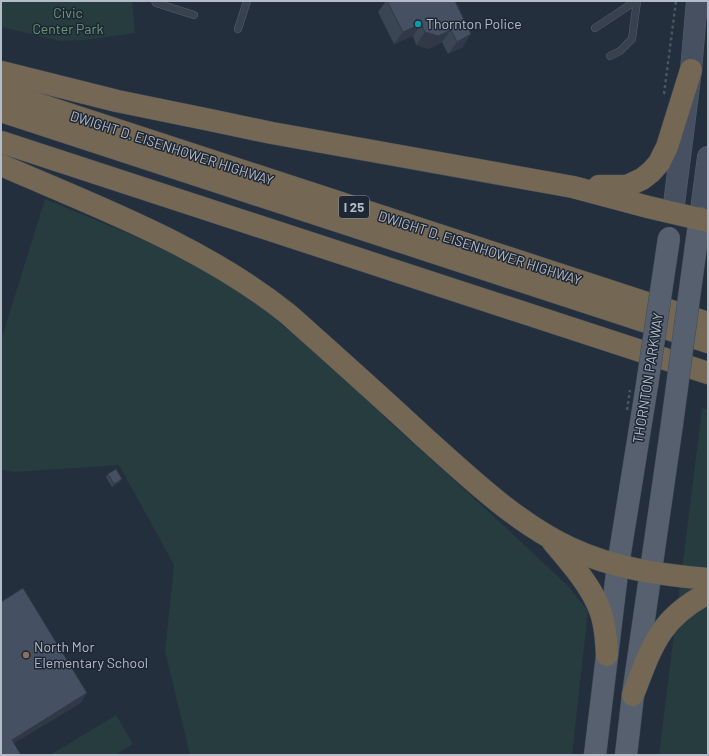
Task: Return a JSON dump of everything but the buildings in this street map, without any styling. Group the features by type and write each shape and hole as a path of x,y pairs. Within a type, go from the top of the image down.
{"highway":[{"path":"573,187 627,186 642,179 651,172 659,163 667,147 691,70"},
{"path":"1,72 117,101 226,124 573,187 704,220"},
{"name":"DWIGHT D. EISENHOWER HIGHWAY","path":"1,92 708,323"},
{"path":"1,110 708,342"},
{"path":"1,125 708,357"},
{"path":"1,142 708,373"},
{"path":"1,165 195,252 263,294 288,314 462,472 513,513 548,537 590,557 650,572 708,579"},
{"path":"548,537 587,586 598,604 606,633 608,655"},
{"path":"633,695 648,654 664,628 670,620 688,604 708,593"}],"main road":[{"name":"THORNTON PARKWAY","path":"596,755 618,564 673,212 698,1"},
{"name":"THORNTON PARKWAY","path":"626,755 633,695 696,246 704,220 708,157"}],"lane":[{"path":"154,1 156,3 194,15"},
{"path":"238,29 247,1"},
{"path":"595,28 637,1"},
{"path":"610,56 620,50 632,39 637,1"}],"path":[{"path":"664,94 676,1"}],"green space":[{"name":"Civic Center Park","path":"1,1 132,1 135,33 84,40 60,41 1,27"},
{"path":"45,199 170,251 241,291 329,363 393,425 568,586 588,611 572,755 190,755 165,651 174,565 119,465 15,472 1,470 1,335 3,334"},
{"path":"702,408 708,410 708,755 659,755"},
{"path":"116,715 133,744 115,755 50,755"}],"place":[{"name":"Thornton Police","path":"418,24"},
{"name":"North Mor Elementary School","path":"26,655"}]}
